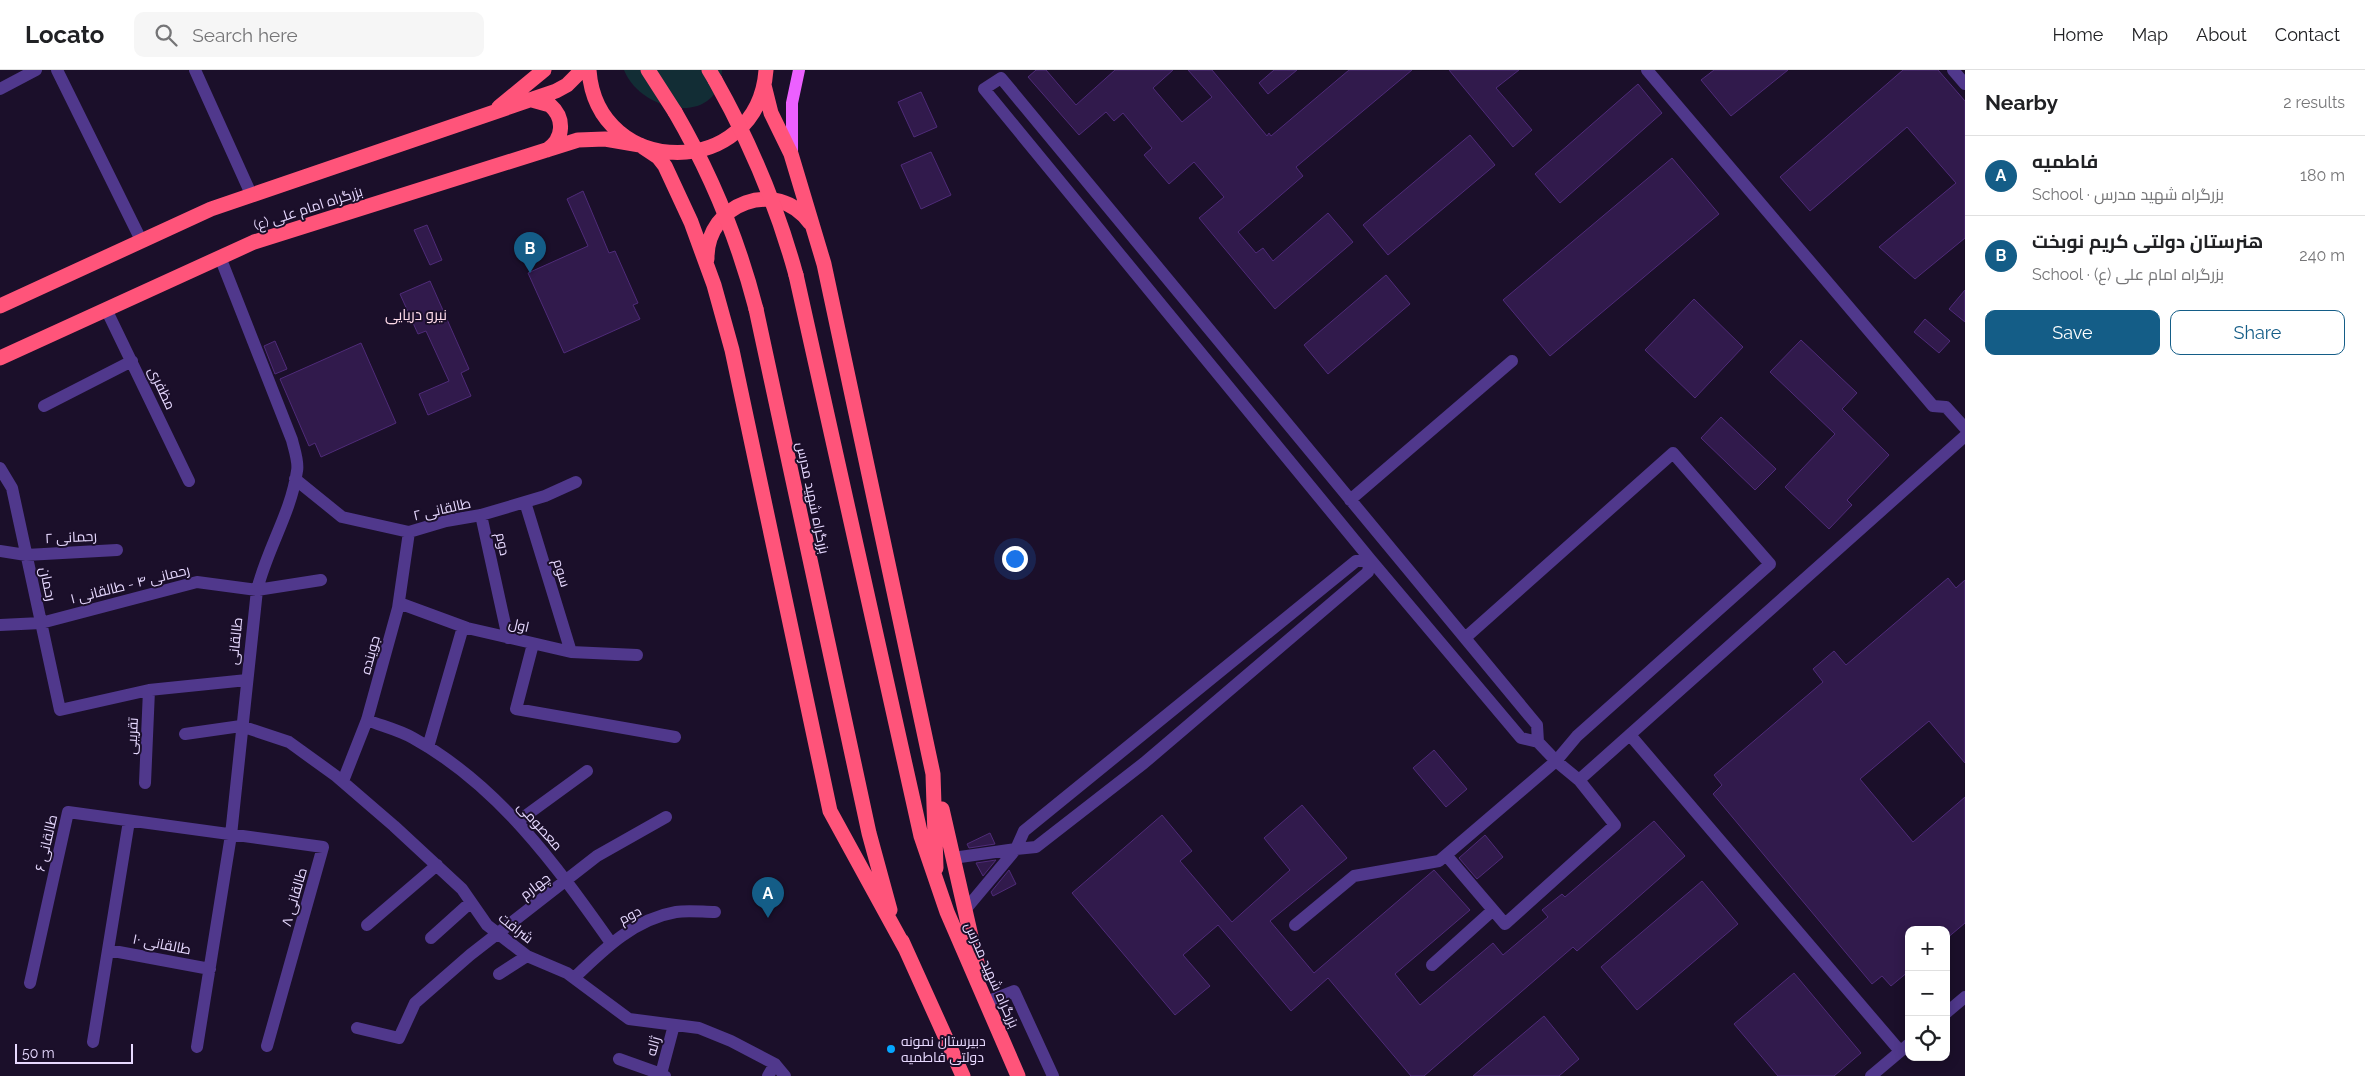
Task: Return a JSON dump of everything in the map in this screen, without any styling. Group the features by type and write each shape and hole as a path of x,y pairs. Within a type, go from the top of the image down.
{"highway":[{"path":"490,114 544,70"},
{"path":"0,306 141,240 251,194 561,89 582,70"},
{"path":"589,70 594,96 604,115 622,134 642,146"},
{"name":"بزرگراه شهید مدرس","path":"648,70 675,112 704,166 730,227 748,278 863,806 879,872 905,948"},
{"name":"بزرگراه شهید مدرس","path":"709,70 755,158 780,220 796,275 912,797 937,887 1018,1076"},
{"name":"بزرگراه امام علی (ع)","path":"0,358 261,239 546,150 589,138 617,140 677,154 698,151 718,144 745,122 755,108 767,76"},
{"name":"بزرگراه شهید مدرس","path":"767,76 770,110 792,160 824,264 934,774 937,887"},
{"path":"529,101 537,100 550,105 560,120 559,137 546,150"},
{"name":"بزرگراه شهید مدرس","path":"642,146 658,157 665,166 688,216 708,267 729,337 830,811 905,948 963,1076"},
{"path":"708,267 708,246 714,229 728,211 745,202 767,199 785,203 805,216 814,231"},
{"path":"934,774 986,1002"}],"main road":[{"path":"792,160 790,135 792,103 799,70"}],"street":[{"path":"0,89 36,70"},
{"path":"57,70 141,240"},
{"path":"195,70 251,194"},
{"path":"1647,70 1933,406 1946,407 1965,428"},
{"path":"1953,70 1965,84"},
{"path":"1446,855 1505,924 1615,825 1579,780 1556,761 1538,742 1521,738 1370,559 984,88 1001,78 1537,725 1538,742"},
{"name":"طالقانی","path":"197,1047 231,835 241,726 257,590 262,571 282,523 298,469 292,440 220,257"},
{"name":"مظفری","path":"106,309 189,481"},
{"path":"1350,500 1512,361"},
{"path":"44,406 132,362"},
{"path":"1579,780 1965,436"},
{"path":"1295,925 1354,876 1439,861 1556,761 1577,736 1770,564 1672,453 1465,638"},
{"name":"رحمان","path":"0,468 12,488 60,710 149,690"},
{"name":"طالقانی ۲","path":"295,479 342,517 410,532 446,521 481,515 525,502 576,482"},
{"name":"سوم","path":"525,502 570,652"},
{"name":"دوم","path":"481,515 508,638"},
{"name":"جوینده","path":"343,782 367,720 399,603 410,532"},
{"path":"965,910 1016,849 1024,831 1129,748 1356,561 1370,559 1386,544"},
{"name":"رحمانی ۲","path":"0,551 26,555 117,550"},
{"path":"953,858 1036,847 1144,763 1368,572 1370,559"},
{"path":"257,590 321,580"},
{"name":"رحمانی ۴ - طالقانی ۱","path":"0,625 41,623 197,582 257,590"},
{"name":"اول","path":"399,603 463,627 533,644 570,652 637,655"},
{"path":"428,747 463,627"},
{"path":"533,644 516,710 675,737"},
{"path":"149,690 246,680"},
{"name":"تقریبی","path":"145,783 149,690"},
{"name":"معصومی","path":"367,720 412,737 482,786 517,822 566,880 611,943"},
{"path":"185,734 241,726"},
{"name":"شرافت","path":"241,726 289,742 343,782 462,889 488,926 527,956 574,978 629,1019 699,1028 731,1041 776,1064 785,1076"},
{"path":"1630,735 1905,1048 1871,1076"},
{"path":"1129,748 1144,763"},
{"path":"517,822 587,771"},
{"name":"طالقانی ۶","path":"30,983 68,812 231,835"},
{"name":"چهارم","path":"357,1028 399,1038 415,1003 470,955 597,856 666,817"},
{"path":"93,1042 129,820"},
{"name":"طالقانی ۸","path":"231,835 323,847 267,1046"},
{"path":"367,925 437,865"},
{"path":"431,938 471,902"},
{"path":"1432,965 1493,910"},
{"name":"دوم","path":"574,978 611,943 646,922 677,912 715,912"},
{"name":"طالقانی ۱۰","path":"108,950 210,969"},
{"path":"499,974 527,956"},
{"path":"986,1002 1014,991 1052,1076"},
{"path":"1950,1010 1965,997"},
{"name":"ژاله","path":"619,1058 663,1075 674,1025"},
{"path":"768,1076 776,1064"}],"shaded area":[{"path":"624,70 722,70 718,88 708,101 694,107 678,108 662,104 646,96 633,85"}],"building":[{"path":"1036,70 1046,70 1076,105 1115,70 1173,70 1153,88 1182,122 1212,97 1188,70 1212,70 1267,136 1269,133 1271,136 1349,70 1412,70 1296,167 1303,176 1238,232 1256,253 1263,248 1273,261 1328,213 1353,242 1275,309 1199,218 1224,197 1194,162 1169,184 1144,155 1152,148 1123,113 1114,121 1106,112 1079,135 1028,77"},
{"path":"1274,70 1297,70 1268,94 1259,83"},
{"path":"1449,70 1519,70 1496,88 1532,130 1513,147"},
{"path":"1714,70 1788,70 1731,116 1701,80"},
{"path":"1903,70 1938,70 1965,101 1965,238 1915,279 1879,247 1956,183 1907,127 1810,211 1780,177"},
{"path":"1638,84 1662,113 1560,203 1535,174"},
{"path":"921,92 937,127 914,137 898,102"},
{"path":"1470,135 1495,165 1388,255 1363,225"},
{"path":"931,152 951,195 921,209 901,165"},
{"path":"1672,158 1719,214 1550,356 1503,300"},
{"path":"583,191 609,253 615,251 638,303 633,305 640,319 564,353 528,273 588,246 567,199"},
{"path":"427,225 442,260 430,265 414,230"},
{"path":"1386,275 1410,304 1328,374 1304,345"},
{"path":"430,281 469,369 461,373 471,396 428,415 419,394 449,381 426,331 418,334 400,294"},
{"path":"1965,290 1965,322 1949,309"},
{"path":"1694,299 1743,347 1695,398 1645,350"},
{"path":"1925,319 1950,341 1939,353 1914,332"},
{"path":"1801,340 1857,393 1842,409 1889,455 1847,500 1852,505 1829,529 1785,487 1835,434 1770,372"},
{"path":"275,341 287,369 275,374 264,346"},
{"path":"361,343 396,423 321,457 315,443 309,446 280,379"},
{"path":"1721,417 1776,469 1755,490 1701,438"},
{"path":"1948,578 1956,588 1965,580 1965,763 1929,721 1860,779 1913,842 1965,797 1965,923 1950,936 1950,926 1905,926 1905,974 1891,986 1882,976 1872,984 1713,794 1722,785 1714,775 1823,682 1813,669 1834,651 1846,665"},
{"path":"1434,750 1467,789 1446,807 1413,768"},
{"path":"1302,805 1347,858 1270,921 1314,973 1434,870 1470,910 1395,974 1420,1005 1493,943 1503,955 1548,917 1542,910 1562,894 1565,897 1654,821 1685,856 1577,951 1573,947 1424,1076 1411,1076 1328,978 1291,1011 1218,925 1183,955 1210,986 1175,1015 1072,893 1162,815 1192,851 1180,861 1232,922 1290,870 1264,838"},
{"path":"990,833 995,844 969,848 967,844"},
{"path":"1485,835 1503,857 1477,879 1459,858"},
{"path":"996,860 983,876 976,863"},
{"path":"1009,870 1016,884 993,896 991,892"},
{"path":"1702,881 1738,924 1637,1010 1601,967"},
{"path":"1794,973 1861,1053 1834,1076 1778,1076 1734,1024"},
{"path":"1544,1016 1579,1059 1559,1076 1473,1076"}],"place":[{"name":"هنرستان دولتی کریم نوبخت","path":"530,273"},
{"name":"فاطمیه","path":"768,918"},
{"name":"دبیرستان نمونه دولتی فاطمیه","path":"891,1049"}],"district":[{"name":"نیرو دریایی","path":"416,315"}]}
